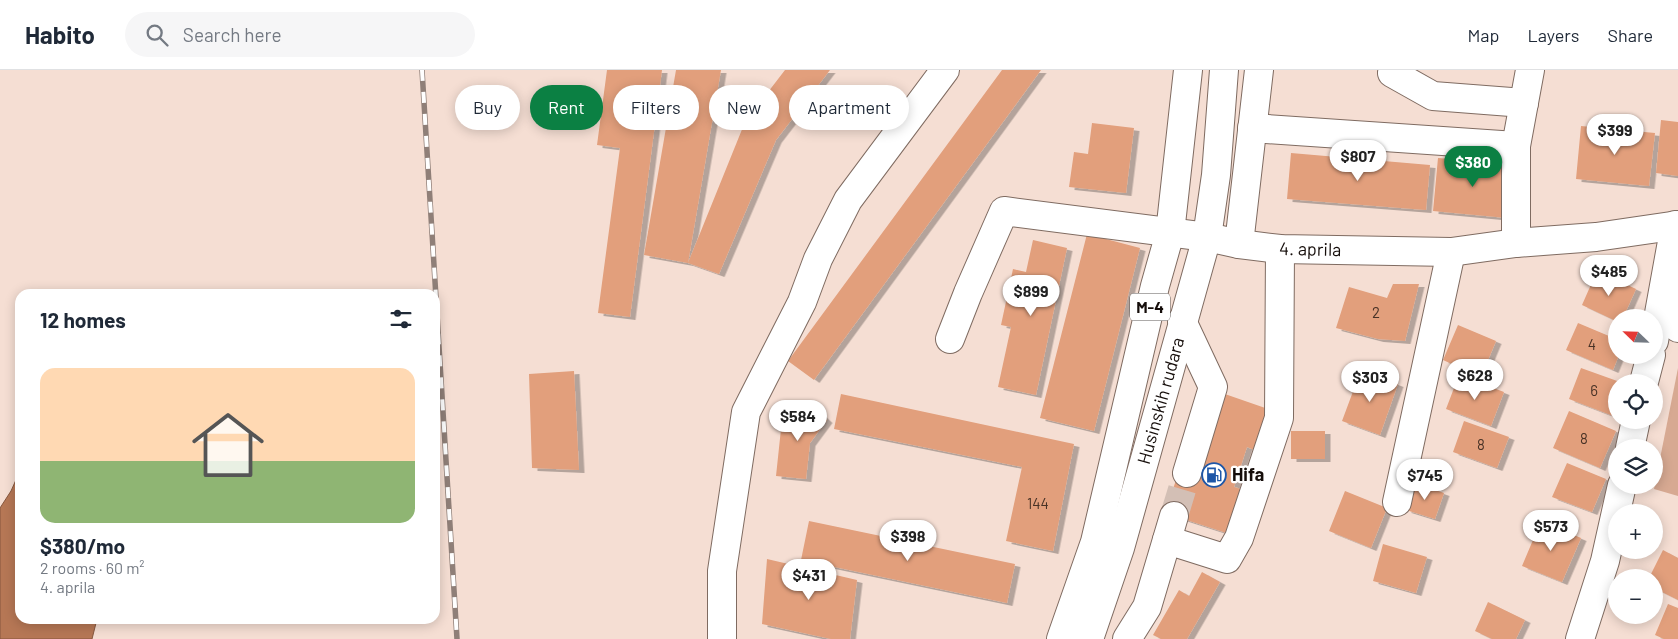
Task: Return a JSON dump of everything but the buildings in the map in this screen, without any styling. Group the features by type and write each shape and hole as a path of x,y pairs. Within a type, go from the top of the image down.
{"street":[{"path":"722,639 722,571 746,412 802,302 818,259 848,200 945,70"},
{"name":"Husinskih rudara","path":"1061,639 1094,542 1155,286 1170,233 1188,70"},
{"name":"Husinskih rudara","path":"1089,639 1120,548 1207,237 1216,175 1224,70"},
{"path":"1239,244 1259,70"},
{"path":"1516,243 1516,146 1530,70"},
{"path":"1392,73 1432,96 1524,103"},
{"path":"1252,128 1516,146"},
{"name":"4. aprila","path":"950,339 1004,212 1280,248 1451,252 1516,243 1596,237 1676,225"},
{"path":"1659,309 1676,225"},
{"path":"1127,639 1147,607 1170,528 1227,558 1239,538 1279,418 1280,248"},
{"path":"1397,502 1451,252"},
{"path":"1667,265 1678,328"},
{"path":"1182,321 1214,388 1188,474"},
{"path":"1580,639 1605,561 1620,494"}],"shaded area":[{"path":"1678,368 1678,496 1663,492 1663,444"},
{"path":"15,482 15,624 96,624 92,639 0,639 0,508"}],"tunnel":[{"path":"1174,516 1187,473"}],"railway":[{"path":"422,70 435,289"},
{"path":"440,363 457,639"}],"place":[{"name":"Hifa","path":"1214,475"}]}
